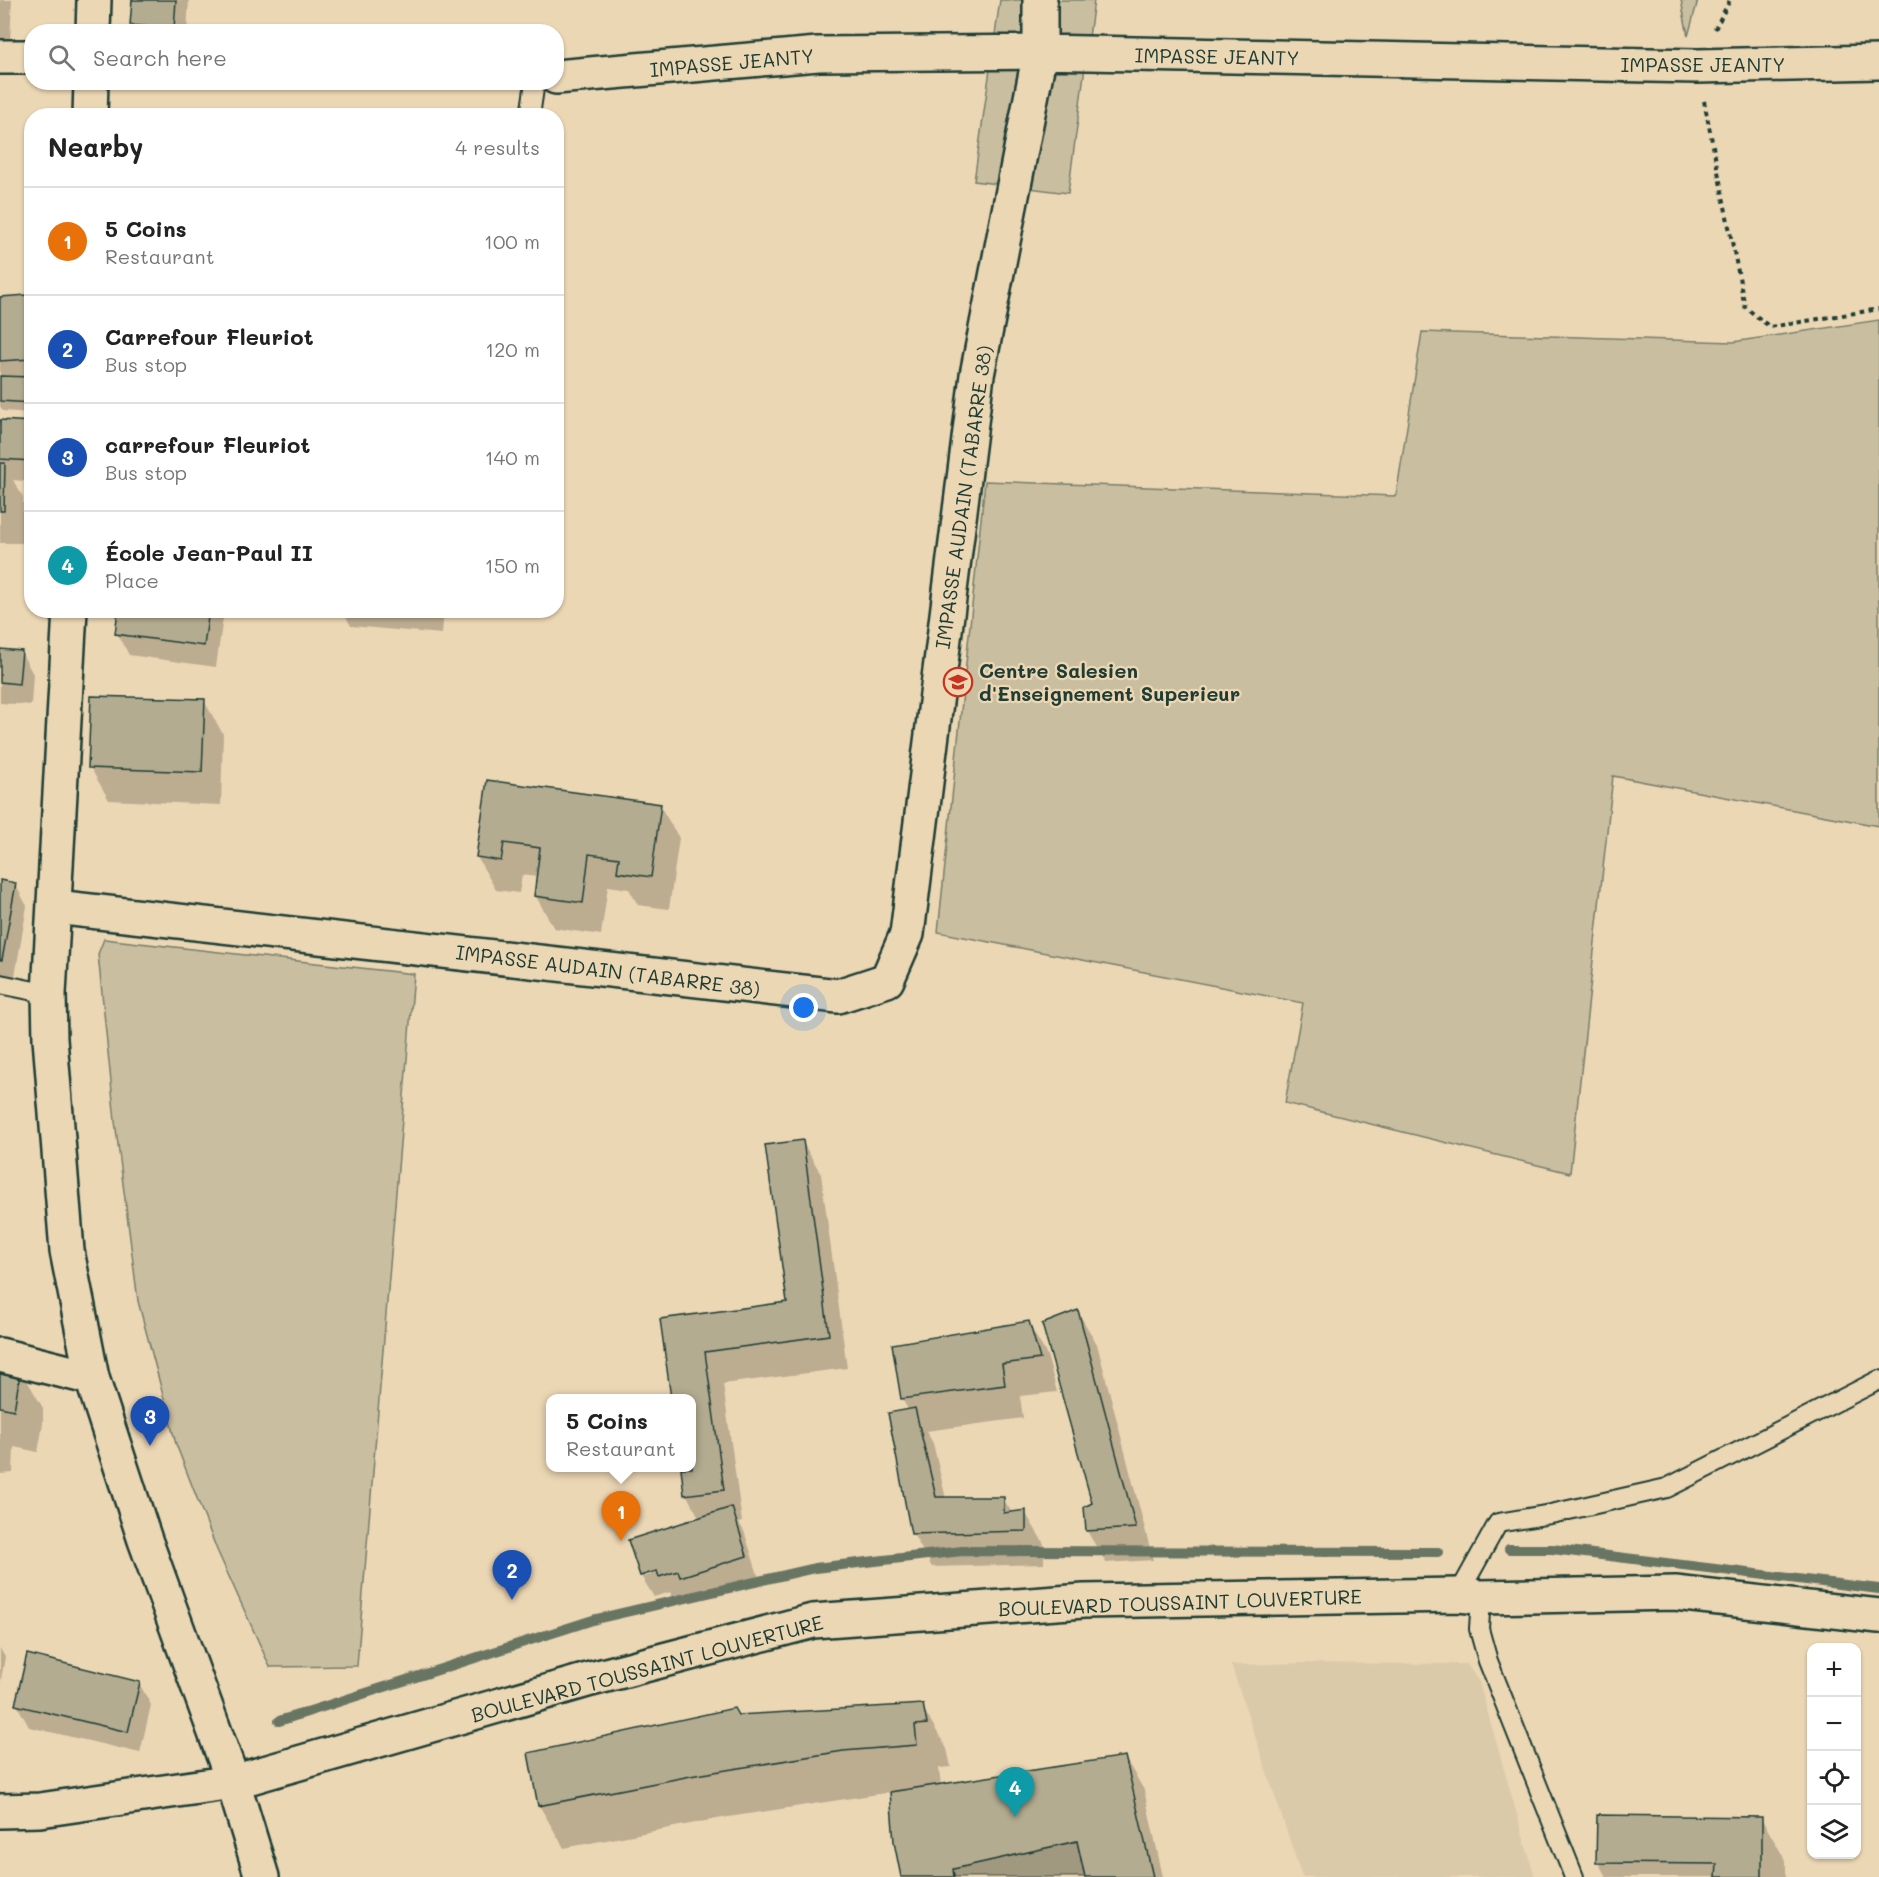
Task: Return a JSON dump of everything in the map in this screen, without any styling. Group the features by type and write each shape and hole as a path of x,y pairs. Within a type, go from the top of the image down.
{"street":[{"path":"93,24 94,0"},
{"name":"IMPASSE AUDAIN (TABARRE 38)","path":"55,907 838,996 887,980 907,933 977,375 1040,52 1040,0"},
{"name":"IMPASSE JEANTY","path":"564,76 818,54 1040,52 1697,66 1879,62"},
{"path":"0,57 24,57"},
{"path":"90,108 91,90"},
{"path":"70,618 49,994 50,1039 67,1251 92,1378 145,1540 233,1782 262,1877"},
{"path":"0,1355 92,1378"},
{"name":"BOULEVARD TOUSSAINT LOUVERTURE","path":"0,1811 39,1810 233,1782 591,1679 813,1621 1084,1601 1675,1593 1879,1616"}],"lane":[{"path":"531,108 534,90"},
{"path":"0,984 49,994"},
{"path":"1574,1877 1488,1661 1470,1596 1498,1523 1551,1514 1668,1488 1879,1380"}],"path":[{"path":"1730,0 1697,66 1745,307 1770,327 1879,309"}],"shaded area":[{"path":"1000,0 1094,0 1068,193 974,181"},
{"path":"1681,0 1698,0 1688,36"},
{"path":"1879,320 1879,826 1613,776 1570,1173 1285,1103 1303,1003 938,932 985,481 1396,496 1422,332 1733,342"},
{"path":"104,939 414,974 357,1666 270,1667 217,1550 176,1444 138,1301 115,1121 98,954"},
{"path":"1467,1664 1479,1682 1535,1877 1302,1877 1231,1665"},
{"path":"1077,1841 1085,1877 954,1877 953,1869"}],"building":[{"path":"132,0 176,0 174,24 130,24"},
{"path":"24,295 24,359 0,361 0,297"},
{"path":"0,376 24,377 24,402 0,401"},
{"path":"0,420 24,422 24,460 0,459"},
{"path":"0,463 5,463 4,511 0,511"},
{"path":"117,618 208,618 204,646 115,634"},
{"path":"0,649 22,651 19,684 0,682"},
{"path":"91,696 205,699 202,772 88,768"},
{"path":"487,780 661,804 651,877 617,872 619,858 589,854 583,903 534,896 540,848 504,843 501,861 476,857"},
{"path":"0,880 16,883 2,960 0,960"},
{"path":"803,1140 829,1335 705,1352 724,1490 684,1495 681,1472 696,1472 696,1394 670,1394 660,1319 787,1302 765,1145"},
{"path":"1078,1310 1136,1528 1086,1531 1084,1507 1092,1503 1042,1324"},
{"path":"1029,1321 1040,1359 1002,1364 1005,1385 901,1399 892,1344"},
{"path":"0,1357 19,1364 14,1410 0,1407"},
{"path":"915,1408 936,1497 1004,1497 1004,1513 1026,1510 1026,1531 911,1534 888,1413"},
{"path":"732,1507 747,1556 680,1577 678,1571 659,1577 657,1571 640,1576 628,1540"},
{"path":"27,1654 140,1682 128,1732 15,1705"},
{"path":"923,1704 927,1724 915,1725 917,1745 843,1751 696,1775 538,1806 528,1753 734,1708 738,1715"},
{"path":"1125,1756 1153,1877 1085,1877 1077,1841 953,1869 954,1877 901,1877 894,1842 890,1792"},
{"path":"1597,1815 1762,1817 1762,1877 1716,1877 1717,1864 1596,1863"}],"waterway":[{"path":"1509,1549 1552,1549 1879,1589"},
{"path":"279,1721 596,1619 815,1568 962,1551 1438,1552"}],"place":[{"name":"Centre Salesien d'Enseignement Superieur","path":"958,682"},
{"name":"carrefour Fleuriot","path":"150,1446"},
{"name":"5 Coins","path":"621,1541"},
{"name":"Carrefour Fleuriot","path":"512,1600"},
{"name":"École Jean-Paul II","path":"1015,1817"}]}
